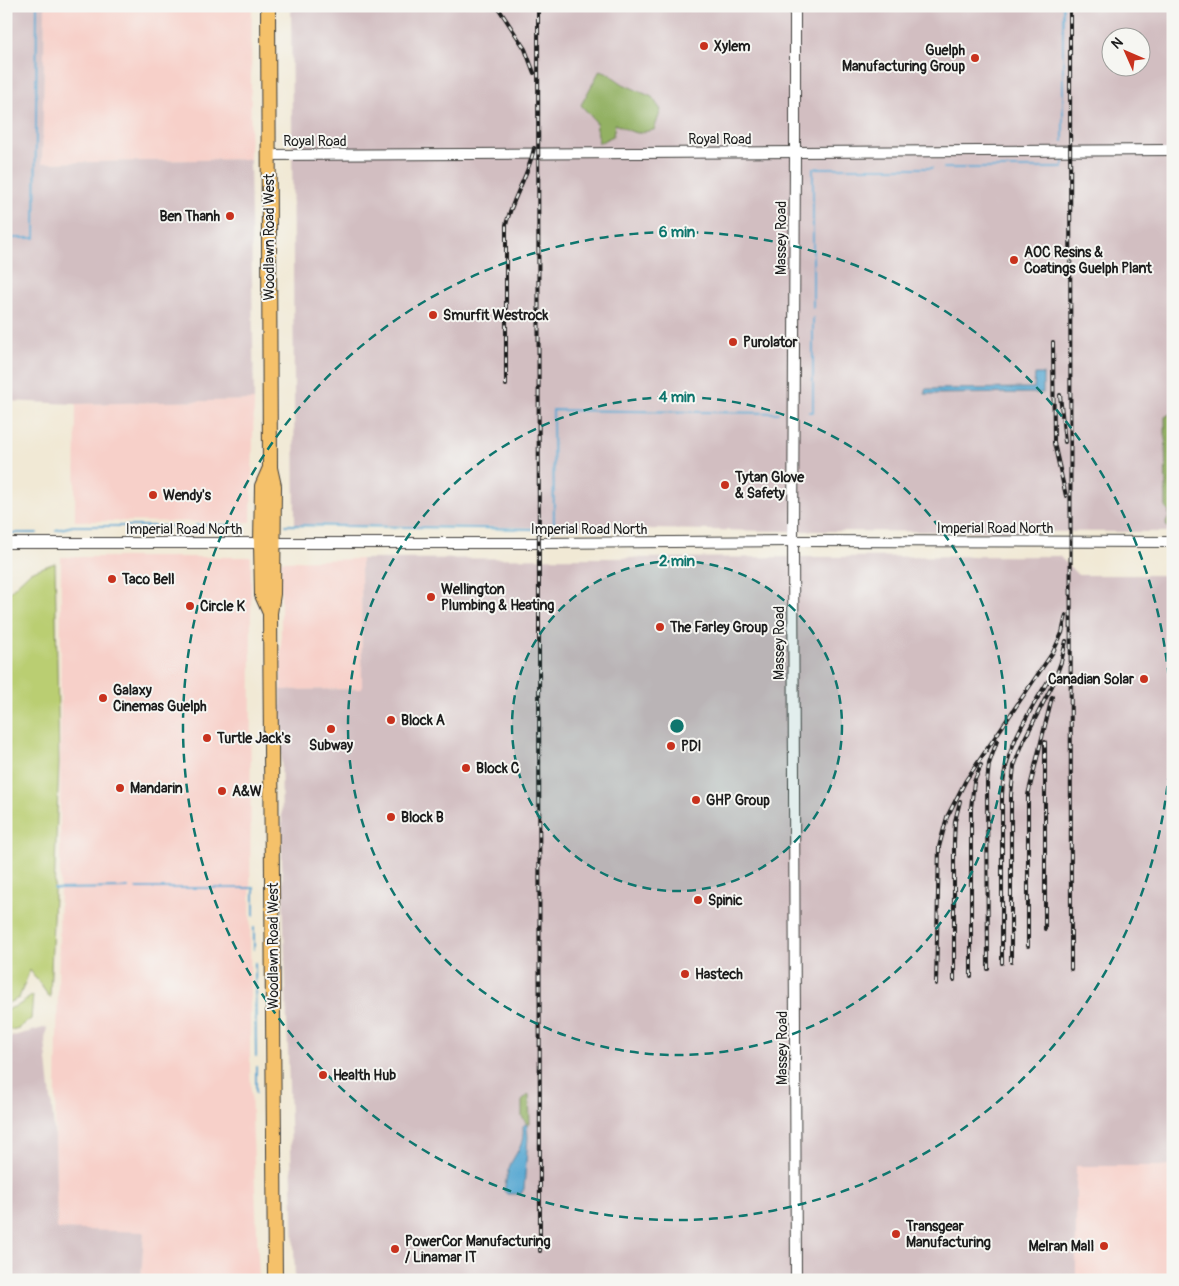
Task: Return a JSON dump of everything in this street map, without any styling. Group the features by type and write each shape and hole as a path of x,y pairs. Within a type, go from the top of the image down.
{"main road":[{"name":"Woodlawn Road West","path":"268,6 270,468 262,486 268,543 262,594 270,612 275,1280"}],"street":[{"name":"Massey Road","path":"795,6 792,541 796,1280"},
{"name":"Royal Road","path":"268,155 1173,150"},
{"name":"Imperial Road North","path":"6,543 1173,542"}],"shaded area":[{"path":"6,6 45,6 42,163 250,159 254,400 76,404 6,401"},
{"path":"45,6 252,6 250,159 42,163"},
{"path":"291,6 1173,6 1173,532 785,531 295,524"},
{"path":"254,400 251,522 75,521 76,404"},
{"path":"1059,556 1078,575 1173,575 1173,1166 1076,1166 1076,1280 295,1280 282,860 281,690 362,689 361,559"},
{"path":"61,557 251,557 250,1068 259,1280 141,1280 144,1233 57,1229 55,1139 60,887"},
{"path":"361,559 362,689 281,690 281,561"},
{"path":"47,1027 45,1040 55,1139 57,1229 144,1232 141,1280 6,1280 6,1038"},
{"path":"1075,1166 1173,1166 1173,1280 1076,1280"}],"green space":[{"path":"600,70 623,84 652,97 661,110 654,130 638,133 615,124 613,136 599,143 596,122 581,105"},
{"path":"1173,412 1172,530 1167,527 1166,523 1169,512 1166,509 1165,417"},
{"path":"55,563 59,763 50,998 30,970 19,998 6,1004 6,595 30,572"},
{"path":"33,995 31,1019 19,1028 6,1031 6,1010 19,1005"},
{"path":"529,1094 530,1124 527,1124 522,1117 522,1101"}],"water":[{"path":"1035,374 1043,374 1043,393 925,394 925,389 1034,388"},
{"path":"527,1125 528,1137 524,1189 521,1194 507,1194 504,1191 508,1173 523,1138 523,1126"}],"waterway":[{"path":"6,238 35,238 37,6"},
{"path":"1063,6 1063,141"},
{"path":"944,168 1063,168 1063,160"},
{"path":"813,307 813,168 932,168"},
{"path":"809,412 813,412 813,318"},
{"path":"547,530 554,530 553,410 778,413"},
{"path":"196,525 244,525"},
{"path":"286,525 535,529"},
{"path":"56,530 73,526 173,526"},
{"path":"6,533 37,533"},
{"path":"54,889 128,888"},
{"path":"136,888 254,888 254,915"},
{"path":"254,928 254,949"},
{"path":"255,963 256,1056"},
{"path":"256,1067 256,1093"}],"railway":[{"path":"497,6 525,49 534,73"},
{"path":"538,6 540,1251"},
{"path":"1070,6 1071,969"},
{"path":"506,385 506,225 512,205 532,158 534,148"},
{"path":"1053,342 1054,443 1066,496"},
{"path":"1060,395 1065,442"},
{"path":"936,984 939,847 947,817 966,780 1053,652 1062,633 1066,615"},
{"path":"1011,962 1011,795 1014,766 1024,740 1053,684 1066,641"},
{"path":"1002,963 1002,795 1004,779 1011,749 1017,735 1048,681"},
{"path":"1028,946 1028,795 1052,697"},
{"path":"988,969 987,783 989,764 997,741"},
{"path":"1045,742 1045,929"},
{"path":"971,976 971,808 974,782 981,765"},
{"path":"954,980 954,842 955,821 960,801"}],"place":[{"name":"Xylem","path":"704,46"},
{"name":"Guelph Manufacturing Group","path":"975,58"},
{"name":"Ben Thanh","path":"230,216"},
{"name":"AOC Resins & Coatings Guelph Plant","path":"1014,260"},
{"name":"Smurfit Westrock","path":"433,315"},
{"name":"Purolator","path":"733,342"},
{"name":"Tytan Glove & Safety","path":"725,485"},
{"name":"Wendy's","path":"153,495"},
{"name":"Taco Bell","path":"112,579"},
{"name":"Wellington Plumbing & Heating","path":"431,597"},
{"name":"Circle K","path":"190,606"},
{"name":"The Farley Group","path":"660,627"},
{"name":"Canadian Solar","path":"1144,679"},
{"name":"Galaxy Cinemas Guelph","path":"103,698"},
{"name":"Block A","path":"391,720"},
{"name":"Subway","path":"331,729"},
{"name":"Turtle Jack's","path":"207,738"},
{"name":"PDI","path":"671,746"},
{"name":"Block C","path":"466,768"},
{"name":"Mandarin","path":"120,788"},
{"name":"A&W","path":"222,791"},
{"name":"GHP Group","path":"696,800"},
{"name":"Block B","path":"391,817"},
{"name":"Spinic","path":"698,900"},
{"name":"Hastech","path":"685,974"},
{"name":"Health Hub","path":"323,1075"},
{"name":"Transgear Manufacturing","path":"896,1234"},
{"name":"Melran Mall","path":"1104,1246"},
{"name":"PowerCor Manufacturing / Linamar IT","path":"395,1249"}]}
